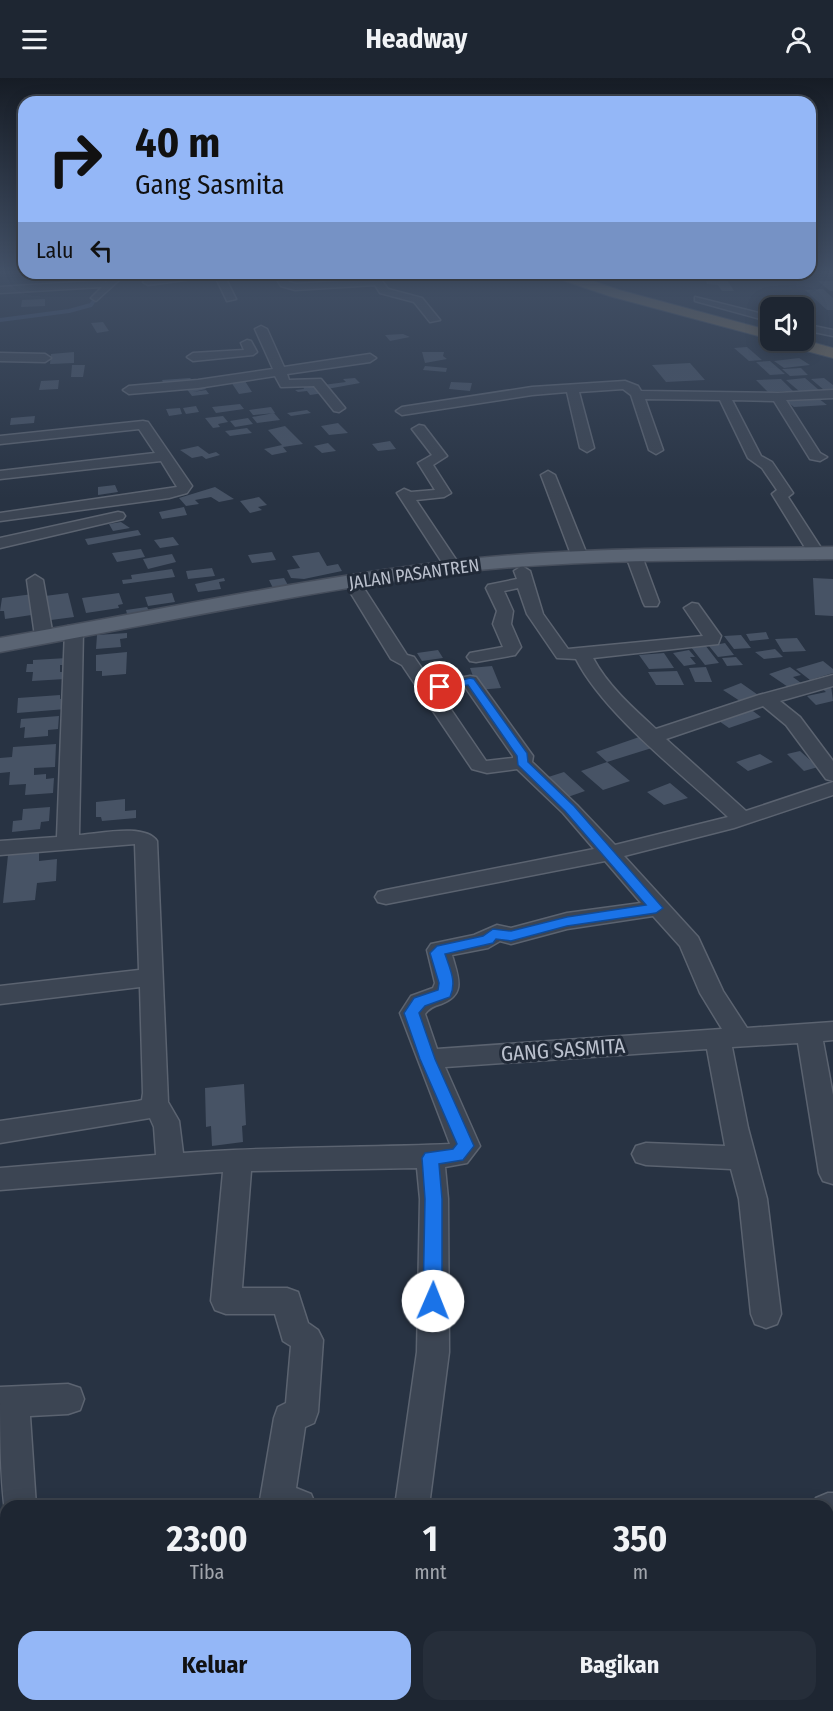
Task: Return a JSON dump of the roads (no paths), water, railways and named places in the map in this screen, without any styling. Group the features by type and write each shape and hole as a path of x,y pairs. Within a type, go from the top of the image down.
{"highway":[{"path":"814,348 833,353"}],"main road":[{"name":"JALAN PASANTREN","path":"0,645 352,582 453,567 580,557 825,554"}],"street":[{"path":"193,357 249,353 251,352 249,347"},
{"path":"269,347 285,384 317,382 339,408"},
{"path":"0,359 45,358"},
{"path":"129,390 198,384 370,358"},
{"path":"0,359 20,361"},
{"path":"402,411 572,387 625,385 634,389 637,395 656,450"},
{"path":"572,387 586,448"},
{"path":"637,395 778,397 833,394"},
{"path":"724,396 755,458 767,465 786,493 779,494 825,554"},
{"path":"778,397 815,456 820,457"},
{"path":"0,440 143,425 185,486 182,490 0,517"},
{"path":"419,429 440,456 425,463 444,493 409,500 453,567"},
{"path":"0,475 165,456"},
{"path":"548,475 580,557"},
{"path":"0,543 118,516"},
{"path":"634,556 651,602"},
{"path":"519,561 535,614 563,654 712,640 712,636 692,608"},
{"path":"35,580 44,636"},
{"path":"352,582 400,659 408,661 480,765 487,767 522,763"},
{"path":"476,657 509,651 509,643 502,624 505,611 494,588 524,583"},
{"path":"68,842 74,630"},
{"path":"509,643 550,638"},
{"path":"582,654 592,673 618,704 742,819"},
{"path":"652,737 766,699 833,680"},
{"path":"428,689 470,681 523,756 522,763"},
{"path":"766,699 793,721 833,775"},
{"path":"522,763 611,853 656,908 690,943 729,1038 742,1158 753,1199 766,1314"},
{"path":"386,897 611,853 742,819 833,788"},
{"path":"0,848 136,837 146,841 156,1093 154,1106"},
{"path":"0,1179 238,1160 430,1158 457,1155 466,1146 428,1059 412,1013 420,1002 444,993 447,983 439,951 480,942 493,934 511,936 567,921 656,908"},
{"path":"0,995 152,976"},
{"path":"821,1031 833,1173"},
{"name":"GANG SASMITA","path":"428,1059 821,1031"},
{"path":"0,1132 141,1111 154,1106"},
{"path":"154,1106 161,1110 168,1124 169,1153"},
{"path":"646,1154 742,1158"},
{"path":"413,1500 433,1352 434,1199 430,1158"},
{"path":"238,1160 226,1301 287,1301 294,1331 306,1340 302,1412 290,1418 284,1500"},
{"path":"18,1500 7,1402 68,1399"}]}
